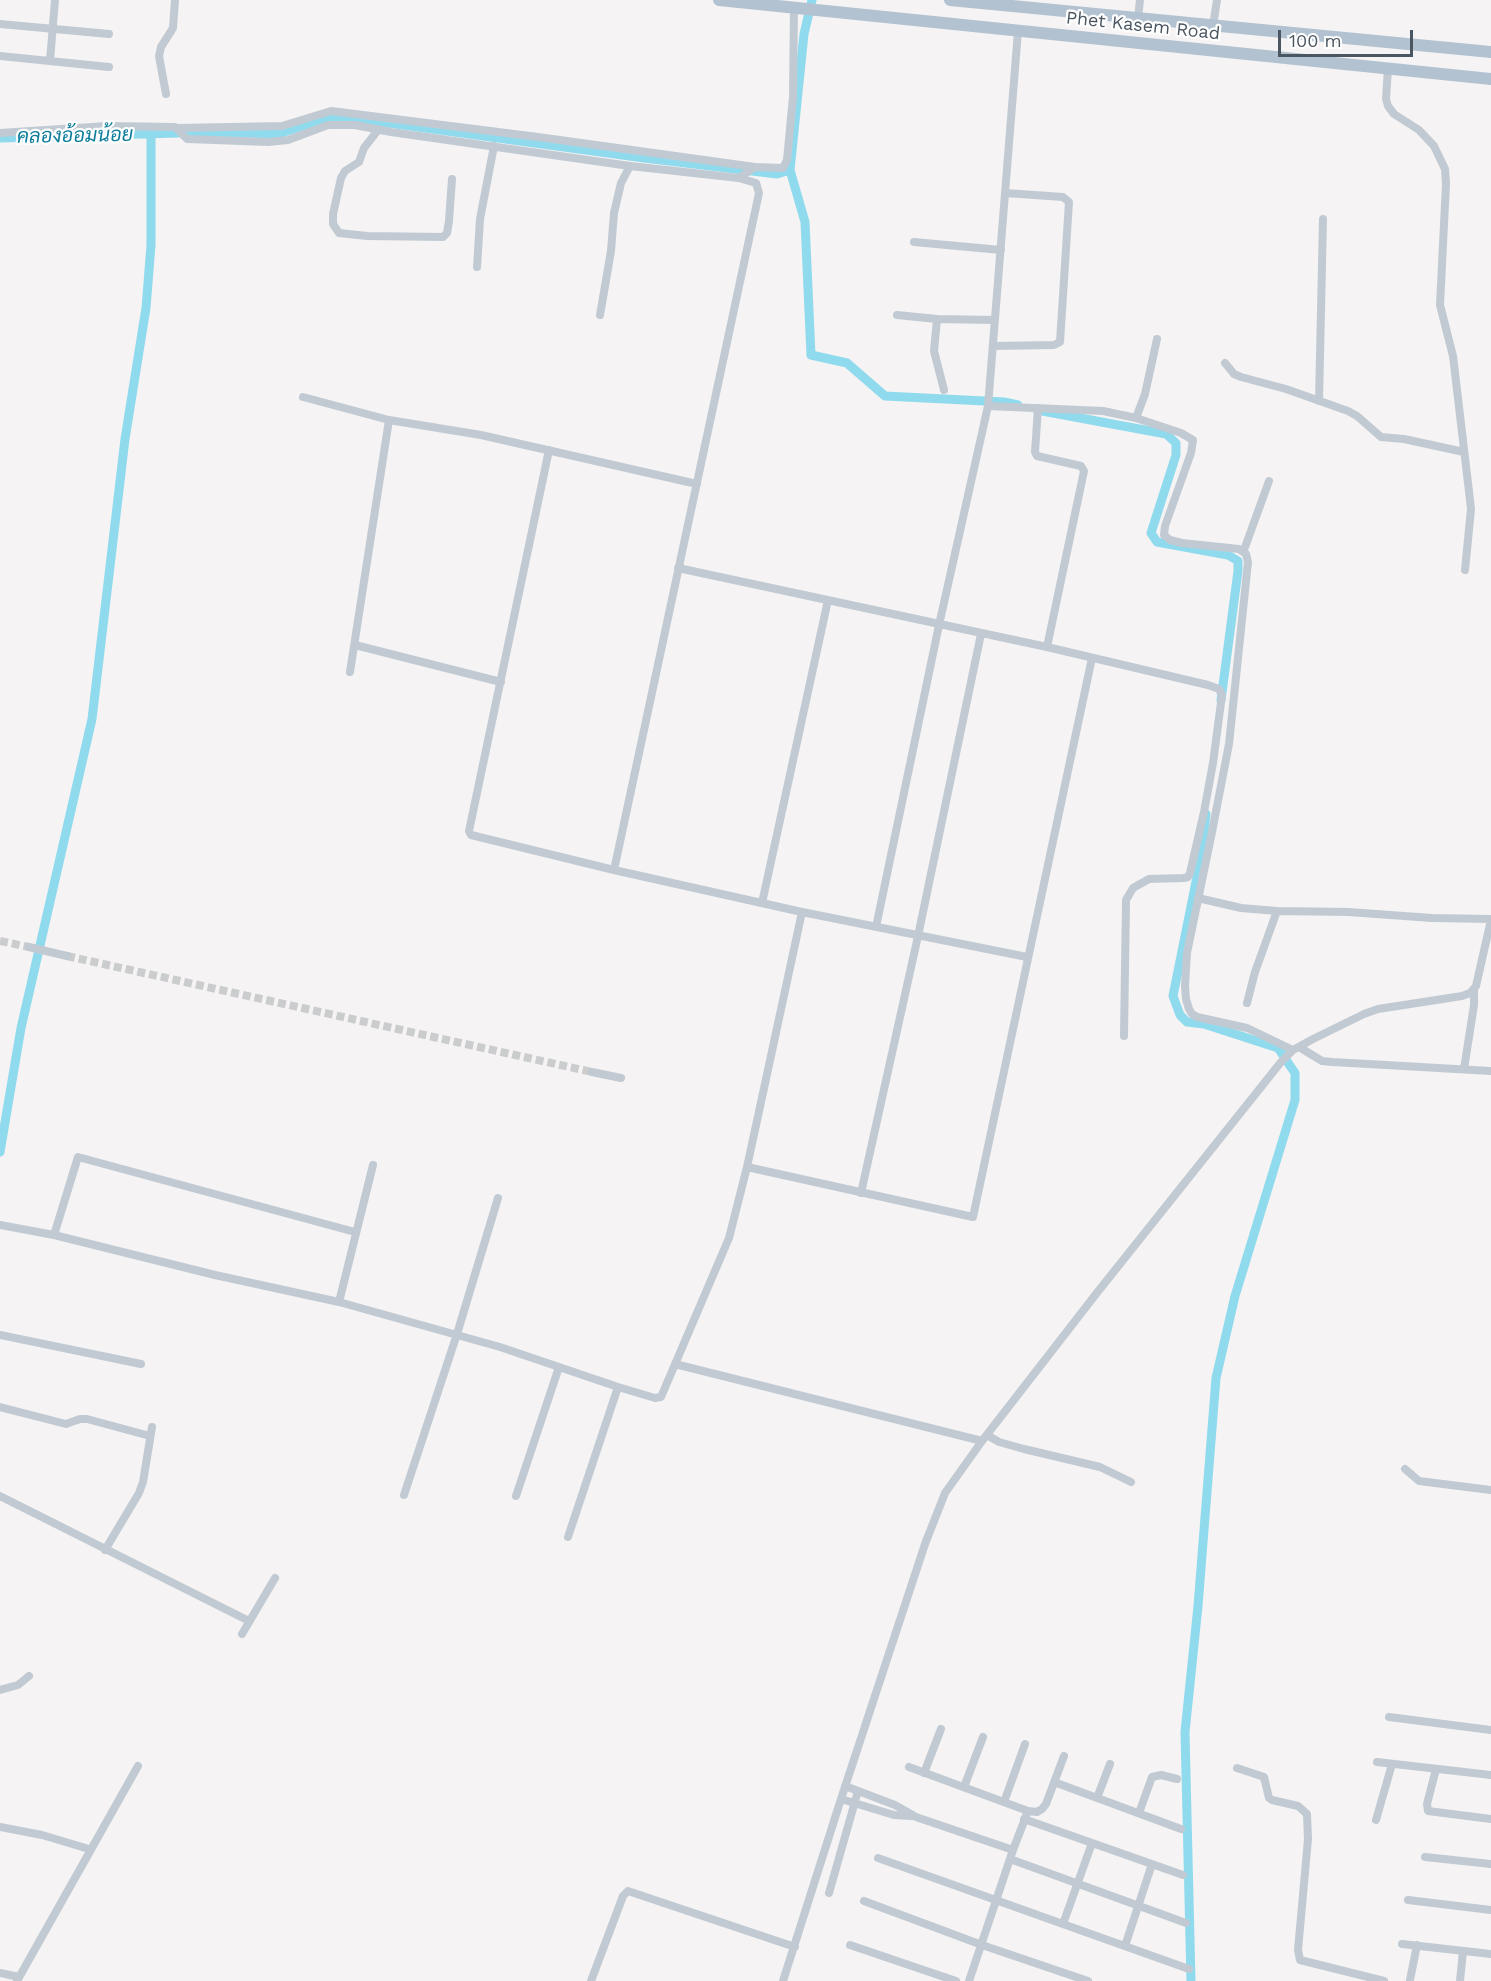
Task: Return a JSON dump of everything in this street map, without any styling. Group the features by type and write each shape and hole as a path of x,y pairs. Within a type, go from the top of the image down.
{"main road":[{"name":"Phet Kasem Road","path":"719,0 1491,79"},
{"name":"Phet Kasem Road","path":"950,0 1491,52"}],"street":[{"path":"50,61 55,0"},
{"path":"166,94 159,56 161,47 173,28 176,0"},
{"path":"1138,18 1140,0"},
{"path":"1213,26 1217,0"},
{"path":"0,133 107,126 176,127 179,129 282,126 331,111 538,137 754,168 783,168 787,160 805,10"},
{"path":"0,24 109,34"},
{"path":"876,927 988,403 1018,31"},
{"path":"0,56 109,67"},
{"path":"1388,68 1386,99 1388,106 1394,114 1419,130 1434,146 1445,169 1440,305 1453,356 1471,509 1466,570"},
{"path":"179,129 184,138 278,141 300,136 328,125 355,125 630,166 739,177 756,183 759,193 614,870"},
{"path":"378,130 364,147 359,162 345,171 341,178 333,214 333,224 339,233 367,236 442,237 447,232 449,221 452,179"},
{"path":"477,267 480,219 494,146"},
{"path":"600,315 621,183 630,166"},
{"path":"739,177 754,168"},
{"path":"993,346 1054,345 1059,342 1069,202 1063,197 1005,194"},
{"path":"1319,401 1323,219"},
{"path":"914,242 1001,250"},
{"path":"897,315 937,319 995,320"},
{"path":"937,319 934,351 944,390"},
{"path":"1136,418 1145,394 1158,339"},
{"path":"1225,363 1234,374 1241,377 1319,401 1357,416 1381,437 1404,439 1464,452"},
{"path":"303,397 389,420 481,435 697,484"},
{"path":"988,403 1103,411 1136,418 1181,433 1193,440 1191,453 1165,526 1164,535 1170,540 1182,543 1244,550"},
{"path":"1038,408 1035,452 1037,456 1081,466 1084,471 1047,647"},
{"path":"350,672 389,420"},
{"path":"549,450 469,831 471,836 802,912 1027,957"},
{"path":"1269,481 1244,550 1248,558 1247,577 1229,744 1187,952 1186,999 1192,1014 1197,1017 1247,1028 1322,1061 1491,1071"},
{"path":"678,568 1047,647 1219,689 1222,695 1211,773 1190,873 1184,878 1149,879 1133,888 1126,900 1124,1036"},
{"path":"762,903 828,600"},
{"path":"861,1193 981,634"},
{"path":"355,645 501,682"},
{"path":"747,1167 973,1216 1092,658"},
{"path":"1198,898 1241,908 1277,911 1491,919 1474,990 1474,1005 1464,1069"},
{"path":"1247,1003 1252,980 1277,911"},
{"path":"0,1225 54,1235 215,1275 339,1302 457,1334 618,1387 655,1398 661,1397 729,1238 747,1167 802,912"},
{"path":"32,948 67,956"},
{"path":"783,1981 845,1786 938,1507 945,1493 1096,1294 1281,1062 1294,1050 1331,1029 1378,1009 1462,996 1474,990"},
{"path":"592,1072 621,1078"},
{"path":"54,1235 78,1157 355,1232"},
{"path":"339,1302 373,1165"},
{"path":"404,1495 457,1334 498,1198"},
{"path":"0,1335 141,1364"},
{"path":"675,1364 1100,1467 1131,1482"},
{"path":"516,1496 559,1367"},
{"path":"568,1537 618,1387"},
{"path":"0,1407 66,1424 87,1419 150,1436"},
{"path":"105,1550 143,1482 152,1427"},
{"path":"1405,1469 1419,1481 1491,1490"},
{"path":"0,1496 249,1621"},
{"path":"242,1634 275,1578"},
{"path":"0,1690 18,1685 29,1676"},
{"path":"1389,1718 1491,1730"},
{"path":"924,1773 941,1729"},
{"path":"964,1787 983,1737"},
{"path":"1004,1802 1025,1744"},
{"path":"909,1767 1028,1811 1037,1812 1042,1809 1064,1756"},
{"path":"1377,1762 1491,1775"},
{"path":"1097,1798 1110,1764"},
{"path":"1376,1820 1392,1764"},
{"path":"0,1973 18,1979 89,1849 138,1766"},
{"path":"1237,1768 1264,1777 1269,1798 1272,1800 1298,1806 1307,1814 1308,1839 1298,1950 1300,1960 1384,1981"},
{"path":"1436,1769 1427,1804 1428,1811 1491,1819"},
{"path":"1139,1813 1152,1777 1161,1775 1177,1779"},
{"path":"1054,1782 1181,1829"},
{"path":"845,1786 896,1804 916,1817"},
{"path":"829,1893 858,1791"},
{"path":"841,1799 894,1815 916,1817 1013,1850"},
{"path":"969,1981 1028,1811"},
{"path":"1024,1819 1183,1875"},
{"path":"0,1827 42,1835 89,1849"},
{"path":"1063,1924 1092,1843"},
{"path":"1425,1857 1491,1864"},
{"path":"878,1858 1189,1969"},
{"path":"1010,1859 1186,1923"},
{"path":"1125,1946 1152,1864"},
{"path":"591,1981 623,1896 628,1891 795,1947"},
{"path":"1408,1900 1491,1910"},
{"path":"864,1901 1088,1981"},
{"path":"1402,1944 1491,1954"},
{"path":"850,1945 956,1981"},
{"path":"1410,1980 1417,1946"},
{"path":"1460,1981 1463,1951"}],"waterway":[{"path":"812,0 804,34 790,170 805,222 811,355 847,363 885,396 1004,402 1018,405"},
{"name":"คลองอ้อมน้อย","path":"0,138 213,132 278,134 327,118 352,118 777,174 790,170"},
{"path":"0,1152 21,1028 92,719 125,439 146,308 151,245 151,134"},
{"path":"1037,410 1166,434 1176,443 1176,455 1151,533 1157,542 1228,555 1238,561 1221,700"},
{"path":"1191,1981 1185,1732 1198,1606 1216,1378 1235,1296 1295,1100 1295,1073 1278,1048 1204,1024 1187,1022 1180,1015 1173,996 1201,857 1206,814"}],"tunnel":[{"path":"0,941 29,947"},
{"path":"67,956 592,1072"}]}
